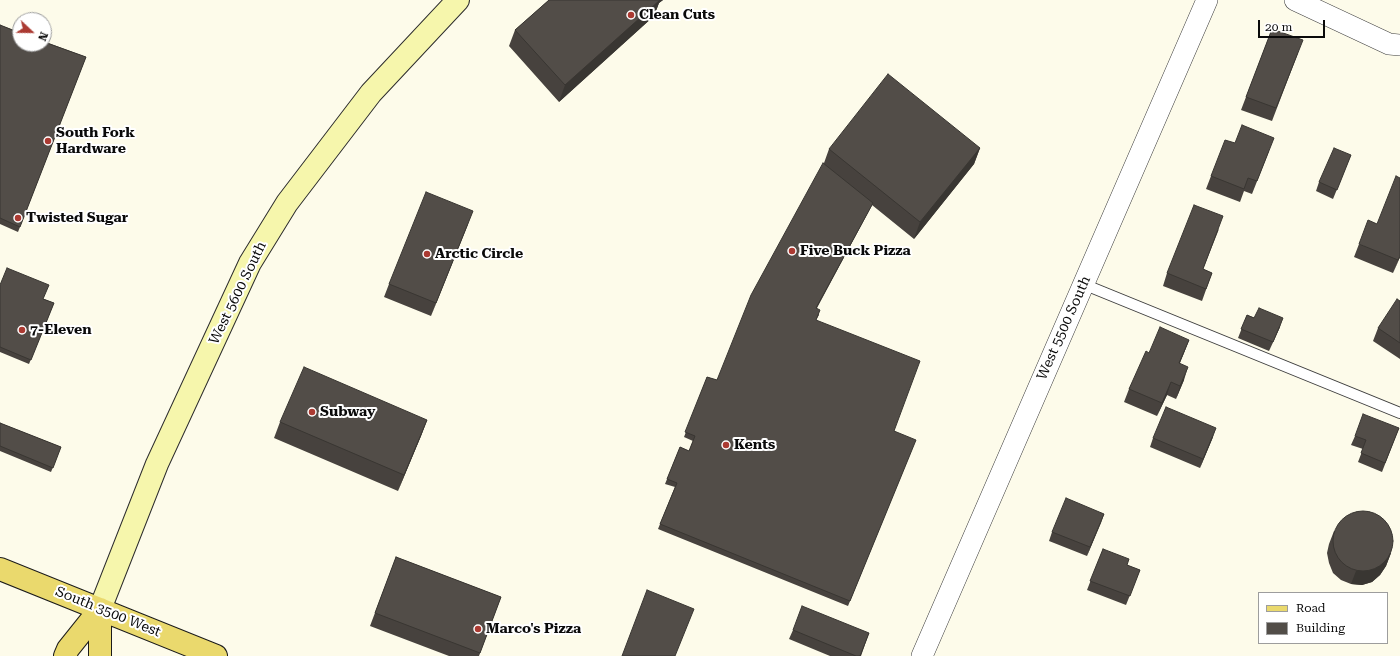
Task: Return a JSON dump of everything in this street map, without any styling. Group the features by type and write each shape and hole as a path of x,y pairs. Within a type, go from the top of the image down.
{"main road":[{"name":"West 5600 South","path":"100,609 157,464 250,263 287,203 371,93 458,0"},
{"name":"South 3500 West","path":"0,569 216,656"},
{"path":"65,656 68,649 100,609"},
{"path":"100,609 100,656"}],"street":[{"name":"West 5500 South","path":"922,656 1207,0"},
{"path":"1295,0 1389,44 1400,45"}],"lane":[{"path":"1084,284 1400,413"}],"building":[{"path":"549,0 660,0 565,85 515,30"},
{"path":"0,25 12,30 12,52 52,52 52,45 86,57 20,227 0,218"},
{"path":"1272,29 1303,40 1276,108 1246,97"},
{"path":"888,74 980,148 920,222 829,149"},
{"path":"1242,125 1274,138 1257,181 1248,178 1244,189 1211,176 1225,140 1235,143"},
{"path":"1334,148 1351,155 1337,190 1319,182"},
{"path":"823,163 873,203 816,308 820,310 816,320 920,361 894,431 916,440 850,601 660,524 677,483 667,479 680,447 689,451 695,436 685,432 707,377 717,380 751,295"},
{"path":"1396,176 1400,178 1400,256 1398,260 1359,244 1368,220 1377,224"},
{"path":"426,192 473,211 436,303 389,284"},
{"path":"1194,205 1223,216 1203,269 1212,273 1206,289 1167,273"},
{"name":"7-Eleven","path":"7,268 49,285 43,299 54,303 31,360 0,347 0,285"},
{"path":"1397,299 1400,301 1400,343 1378,328"},
{"path":"1259,308 1283,318 1273,342 1241,329 1247,315 1254,318"},
{"path":"1160,327 1189,340 1179,363 1188,367 1180,386 1171,382 1162,403 1129,389 1146,351 1149,353"},
{"path":"304,367 427,420 404,475 280,422"},
{"path":"1166,407 1216,428 1203,459 1153,438"},
{"path":"1363,414 1399,428 1385,463 1361,453 1366,440 1355,436"},
{"path":"0,423 61,447 53,468 0,446"},
{"path":"1066,498 1104,514 1090,547 1052,532"},
{"path":"1357,511 1369,511 1380,516 1388,524 1393,535 1391,553 1380,566 1369,571 1357,571 1346,566 1338,558 1333,547 1333,535 1338,524 1346,516"},
{"path":"1103,549 1129,559 1127,565 1140,570 1130,596 1090,581"},
{"path":"396,557 501,597 480,653 375,613"},
{"path":"647,590 694,609 675,656 622,656"},
{"path":"802,606 869,633 860,656 856,656 793,630"}],"place":[{"name":"Clean Cuts","path":"631,15"},
{"name":"South Fork Hardware","path":"48,141"},
{"name":"Twisted Sugar","path":"18,218"},
{"name":"Five Buck Pizza","path":"792,251"},
{"name":"Arctic Circle","path":"427,254"},
{"name":"7-Eleven","path":"22,330"},
{"name":"Subway","path":"312,412"},
{"name":"Kents","path":"726,445"},
{"name":"Marco's Pizza","path":"478,629"}]}
